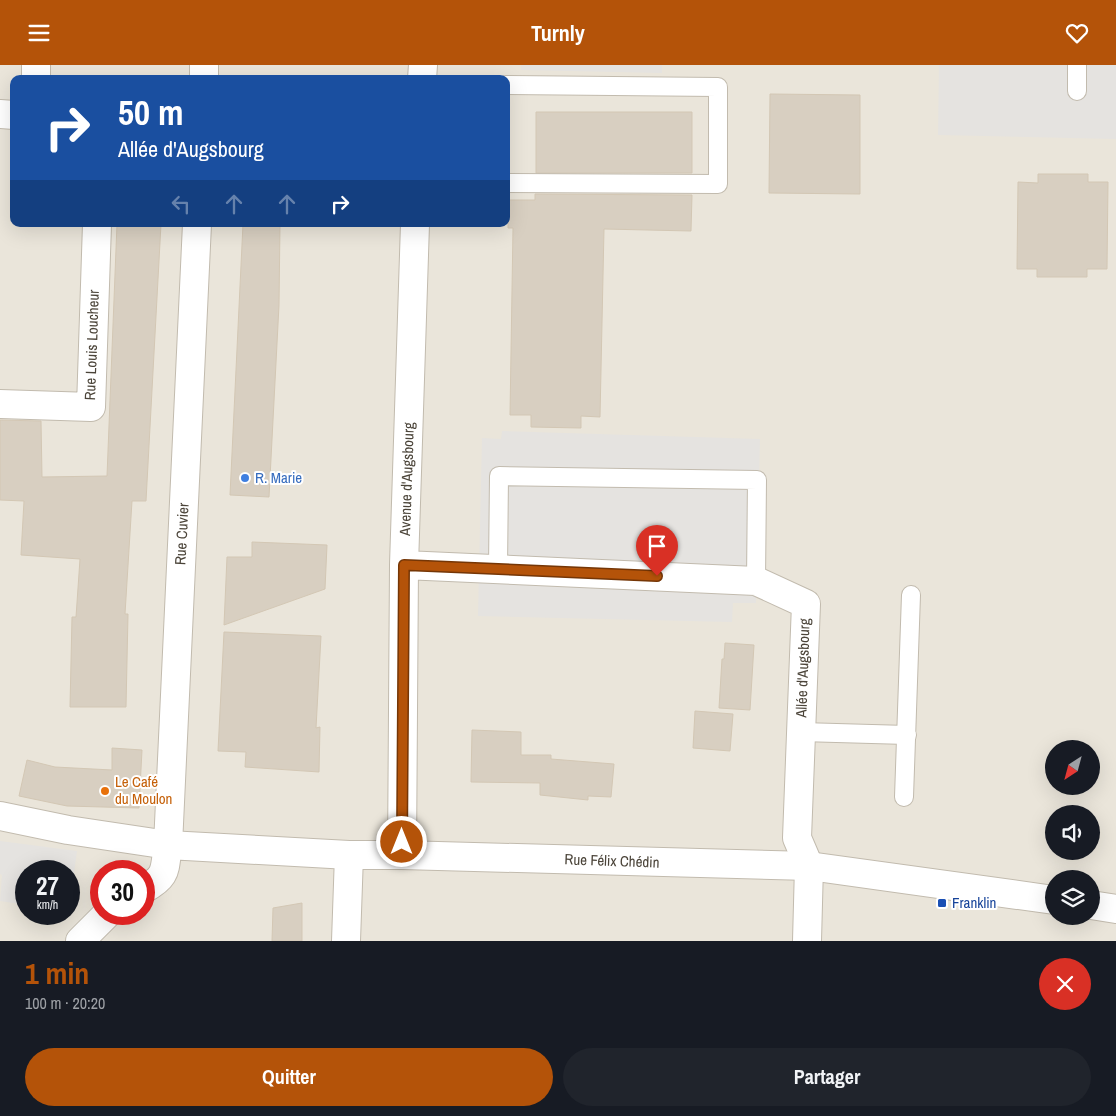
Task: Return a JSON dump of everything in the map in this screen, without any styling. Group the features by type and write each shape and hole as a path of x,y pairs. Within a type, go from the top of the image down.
{"street":[{"name":"Rue Louis Loucheur","path":"0,404 91,407 97,227"},
{"name":"Rue Cuvier","path":"155,883 164,874 168,845 197,227"},
{"name":"Avenue d'Augsbourg","path":"402,855 404,565 415,227"},
{"name":"Allée d'Augsbourg","path":"404,565 756,581 806,604 798,838 809,867"},
{"name":"Rue Félix Chédin","path":"0,816 68,830 168,845 349,855 809,867 1045,899"},
{"path":"346,941 349,855"},
{"path":"807,941 809,867"},
{"path":"1100,906 1116,909"},
{"path":"80,941 96,925"}],"lane":[{"path":"1076,65 1076,91"},
{"path":"510,85 718,87 718,184 510,183"},
{"path":"498,569 499,476 757,481 756,581"},
{"path":"904,797 911,595"},
{"path":"801,732 907,735"}],"shaded area":[{"path":"0,65 1116,65 1116,941 0,941"},
{"path":"521,65 662,65 662,73 521,70"},
{"path":"939,65 1116,65 1116,139 938,135"},
{"path":"502,431 760,439 756,603 733,603 732,622 478,616 482,438 501,439"},
{"path":"0,841 77,851 76,860 15,860 15,903 0,901 2,875 0,874"}],"building":[{"path":"770,94 860,95 860,194 769,193"},
{"path":"536,112 692,112 692,173 536,173"},
{"path":"1038,174 1088,174 1088,182 1108,182 1107,269 1087,269 1087,277 1037,277 1037,269 1017,269 1018,182 1038,183"},
{"path":"535,194 692,195 691,231 604,229 600,417 581,416 581,428 531,427 531,415 510,415 513,228 508,228 510,227 510,200 535,200"},
{"path":"117,227 161,227 146,501 132,501 125,614 128,614 126,707 70,707 72,617 76,617 80,559 21,555 24,501 0,500 0,420 41,421 42,477 107,476"},
{"path":"243,227 280,227 279,305 269,497 230,495"},
{"path":"252,542 327,545 325,589 224,625 227,557 252,557"},
{"path":"224,632 321,636 316,728 320,727 319,772 245,767 246,752 218,751"},
{"path":"725,643 754,645 750,710 719,708 722,659 724,659"},
{"path":"695,711 733,714 730,751 693,748"},
{"path":"472,730 521,732 521,755 551,755 551,759 614,764 611,797 588,796 588,800 540,795 540,783 471,782"},
{"path":"112,748 142,750 139,808 67,806 19,796 27,760 55,767 112,770"},
{"path":"302,903 302,941 272,941 273,908"}],"place":[{"name":"R. Marie","path":"245,478"},
{"name":"Le Café du Moulon","path":"105,791"},
{"name":"Franklin","path":"942,903"}],"route":[{"path":"402,842 404,565 657,576"}]}
